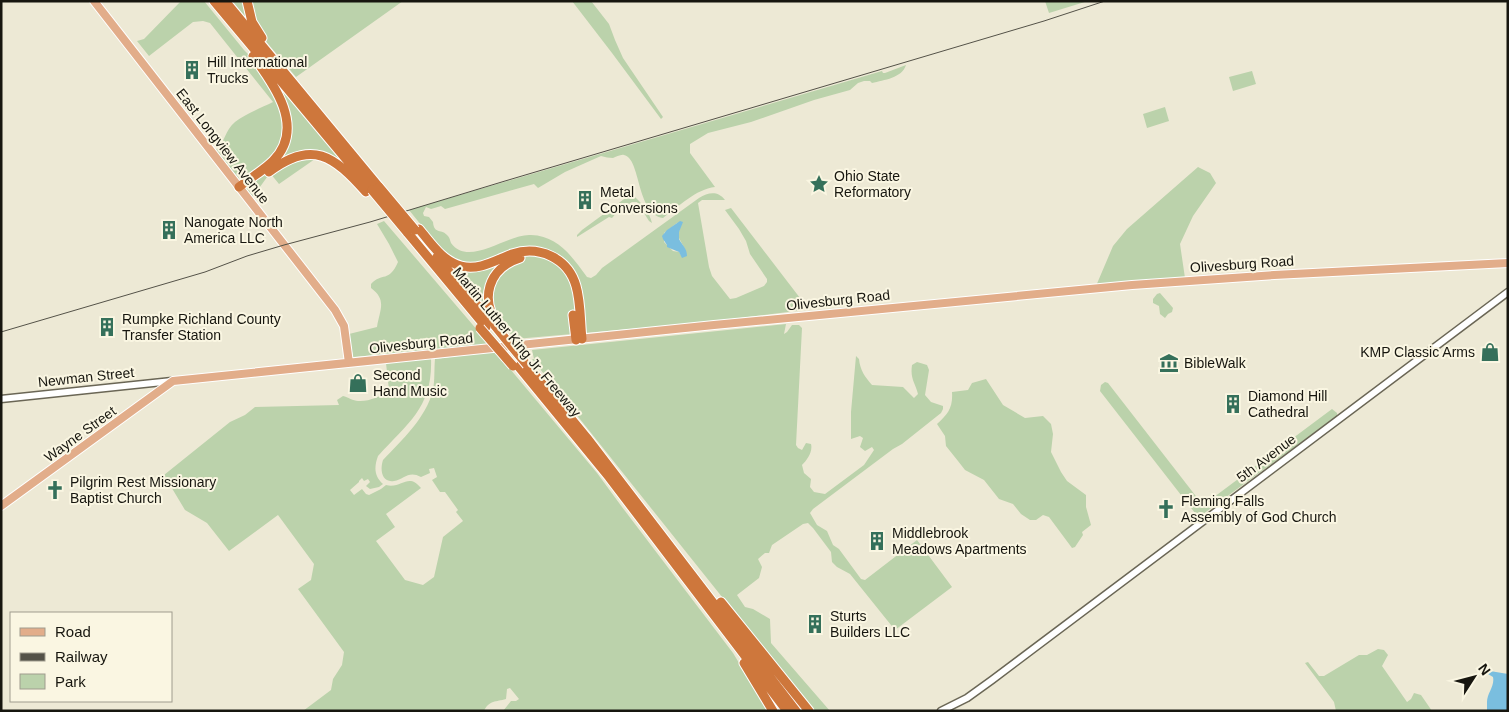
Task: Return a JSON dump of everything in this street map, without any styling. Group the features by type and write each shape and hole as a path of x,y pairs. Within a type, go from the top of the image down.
{"highway":[{"path":"209,1 258,63 279,96 287,120 286,135 278,155 241,189"},
{"name":"Martin Luther King Jr. Freeway","path":"214,1 411,231 545,392 787,711"},
{"name":"Martin Luther King Jr. Freeway","path":"225,1 368,174 375,189"},
{"path":"246,1 252,22 260,36 330,122 338,137"},
{"path":"241,189 288,159 299,155 323,156 336,162 350,174 375,189 523,365 543,378 545,392"},
{"path":"411,231 442,256 460,266 485,265 513,254 529,251 546,254 559,261 569,272 576,285 579,340"},
{"path":"490,327 493,317 489,305 489,289 493,278 503,266 513,260 523,257 537,257 554,264 566,278 571,290 579,340"},
{"name":"Martin Luther King Jr. Freeway","path":"545,392 587,438 796,711"},
{"path":"662,535 701,578 809,711"},
{"path":"681,572 689,588 740,656 773,711"}],"main road":[{"name":"East Longview Avenue","path":"94,1 339,316 345,331 349,363"},
{"name":"Olivesburg Road","path":"173,381 1150,283 1274,274 1508,263"},
{"name":"Wayne Street","path":"1,506 173,381"}],"street":[{"name":"5th Avenue","path":"941,711 967,698 1043,642 1508,292"},
{"name":"Newman Street","path":"1,399 173,381"}],"green space":[{"path":"181,1 204,1 244,50 269,75 342,162 347,175 332,164 315,159 279,184 270,173 252,198 215,151 235,122 273,102 210,23 203,21 193,22 149,56 137,41 144,39"},
{"path":"232,1 403,1 296,77"},
{"path":"572,1 591,1 609,24 623,58 663,117 661,119 612,53"},
{"path":"1045,1 1088,1 1049,13"},
{"path":"906,65 901,73 892,78 872,83 864,81 858,83 850,90 814,100 751,122 708,133 690,144 690,153 715,187 708,188 694,195 663,218 654,214 648,207 633,166 629,158 624,155 613,158 601,156 565,172 538,188 534,184 445,209 441,206 431,209 426,207 423,213 424,216 429,217 433,222 435,229 446,234 451,243 459,250 468,252 478,251 522,236 541,236 557,243 576,262 587,277 591,278 699,198 709,194 716,194 725,200 702,200 698,203 712,276 730,299 764,286 767,282 767,279 750,254 746,241 739,229 725,210 731,208 800,298 802,302 801,307 796,311 699,323 515,339 451,265 409,210 882,71 885,73","holes":["682,222 678,234 685,249 681,255 679,252 673,251 664,242 664,233 677,223"]},
{"path":"1252,71 1256,84 1233,91 1229,77"},
{"path":"1165,107 1169,121 1147,128 1143,114"},
{"path":"1198,167 1210,173 1216,183 1193,216 1180,244 1185,278 1096,286 1113,246 1127,229"},
{"path":"631,194 644,207 652,223 637,202 632,202 618,211 612,218 609,217 577,237 582,230"},
{"path":"384,221 490,345 353,357 349,334 377,327 381,301 376,292 371,288 371,284 375,280 392,273 398,262 377,224"},
{"path":"1160,293 1173,308 1172,312 1165,318 1160,314 1159,306 1153,303 1153,299"},
{"path":"786,324 784,334 792,325 799,325 802,328 796,445 802,450 806,443 811,444 808,458 802,465 804,473 811,479 810,487 814,492 825,494 864,465 874,450 872,447 865,451 860,447 863,438 860,436 851,439 851,412 856,356 859,359 863,373 872,385 903,387 914,398 918,394 912,377 912,365 917,362 927,365 929,370 925,395 931,402 943,406 941,413 810,513 817,525 827,531 833,545 839,549 861,579 865,580 917,540 952,587 895,630 850,574 832,562 831,552 808,523 803,524 772,545 769,553 765,553 758,559 762,567 759,578 737,595 745,607 753,609 770,619 771,643 830,711 813,711 532,359 534,359 532,350"},
{"path":"495,351 597,473 733,653 768,711 503,711 511,701 519,699 510,688 507,689 506,699 491,703 484,711 303,711 331,690 333,679 342,665 344,652 298,589 311,580 314,564 278,515 229,551 207,523 185,510 164,475 230,422 245,415 255,407 339,405 337,400 343,396 356,401 370,400 389,390 386,363 431,358 431,375 423,402 409,423 378,456 376,471 378,478 383,484 370,489 366,486 370,482 368,479 364,481 362,478 350,490 354,495 362,489 369,495 386,485 392,486 408,481 416,483 421,488 386,514 395,527 376,541 405,580 423,585 434,577 443,537 463,521 456,512 458,510 445,492 440,492 432,480 437,477 434,468 429,469 430,473 421,477 413,474 390,481 386,480 383,475 383,460 413,428 425,410 433,390 435,359"},
{"path":"986,379 1003,405 1025,418 1043,416 1051,424 1053,434 1051,452 1067,481 1086,495 1086,507 1091,525 1082,532 1083,535 1075,547 1072,548 1049,517 1043,515 1036,520 1030,520 1021,514 1013,504 999,499 984,480 965,470 946,446 945,436 937,424 949,410 952,402 952,392 968,390 972,383"},
{"path":"1105,382 1108,383 1202,504 1206,503 1332,409 1337,413 1337,416 1203,514 1195,513 1100,391 1101,385"},
{"path":"1378,649 1384,650 1388,655 1382,666 1407,702 1414,693 1421,695 1432,711 1336,711 1334,702 1305,663 1308,662 1319,676 1324,676 1359,655 1367,655"}],"water":[{"path":"680,221 683,222 679,232 679,239 687,253 687,256 682,258 679,252 667,247 662,236"},
{"path":"1490,671 1508,674 1508,711 1487,711 1487,699 1493,680 1493,677 1488,674"}],"railway":[{"path":"1,332 205,272 247,256 370,222 1044,21 1105,1"}],"place":[{"name":"Hill International Trucks","path":"192,70"},
{"name":"Ohio State Reformatory","path":"819,184"},
{"name":"Metal Conversions","path":"585,200"},
{"name":"Nanogate North America LLC","path":"169,230"},
{"name":"Rumpke Richland County Transfer Station","path":"107,327"},
{"name":"KMP Classic Arms","path":"1490,352"},
{"name":"BibleWalk","path":"1169,363"},
{"name":"Second Hand Music","path":"358,383"},
{"name":"Diamond Hill Cathedral","path":"1233,404"},
{"name":"Pilgrim Rest Missionary Baptist Church","path":"55,490"},
{"name":"Fleming Falls Assembly of God Church","path":"1166,509"},
{"name":"Middlebrook Meadows Apartments","path":"877,541"},
{"name":"Sturts Builders LLC","path":"815,624"}]}
